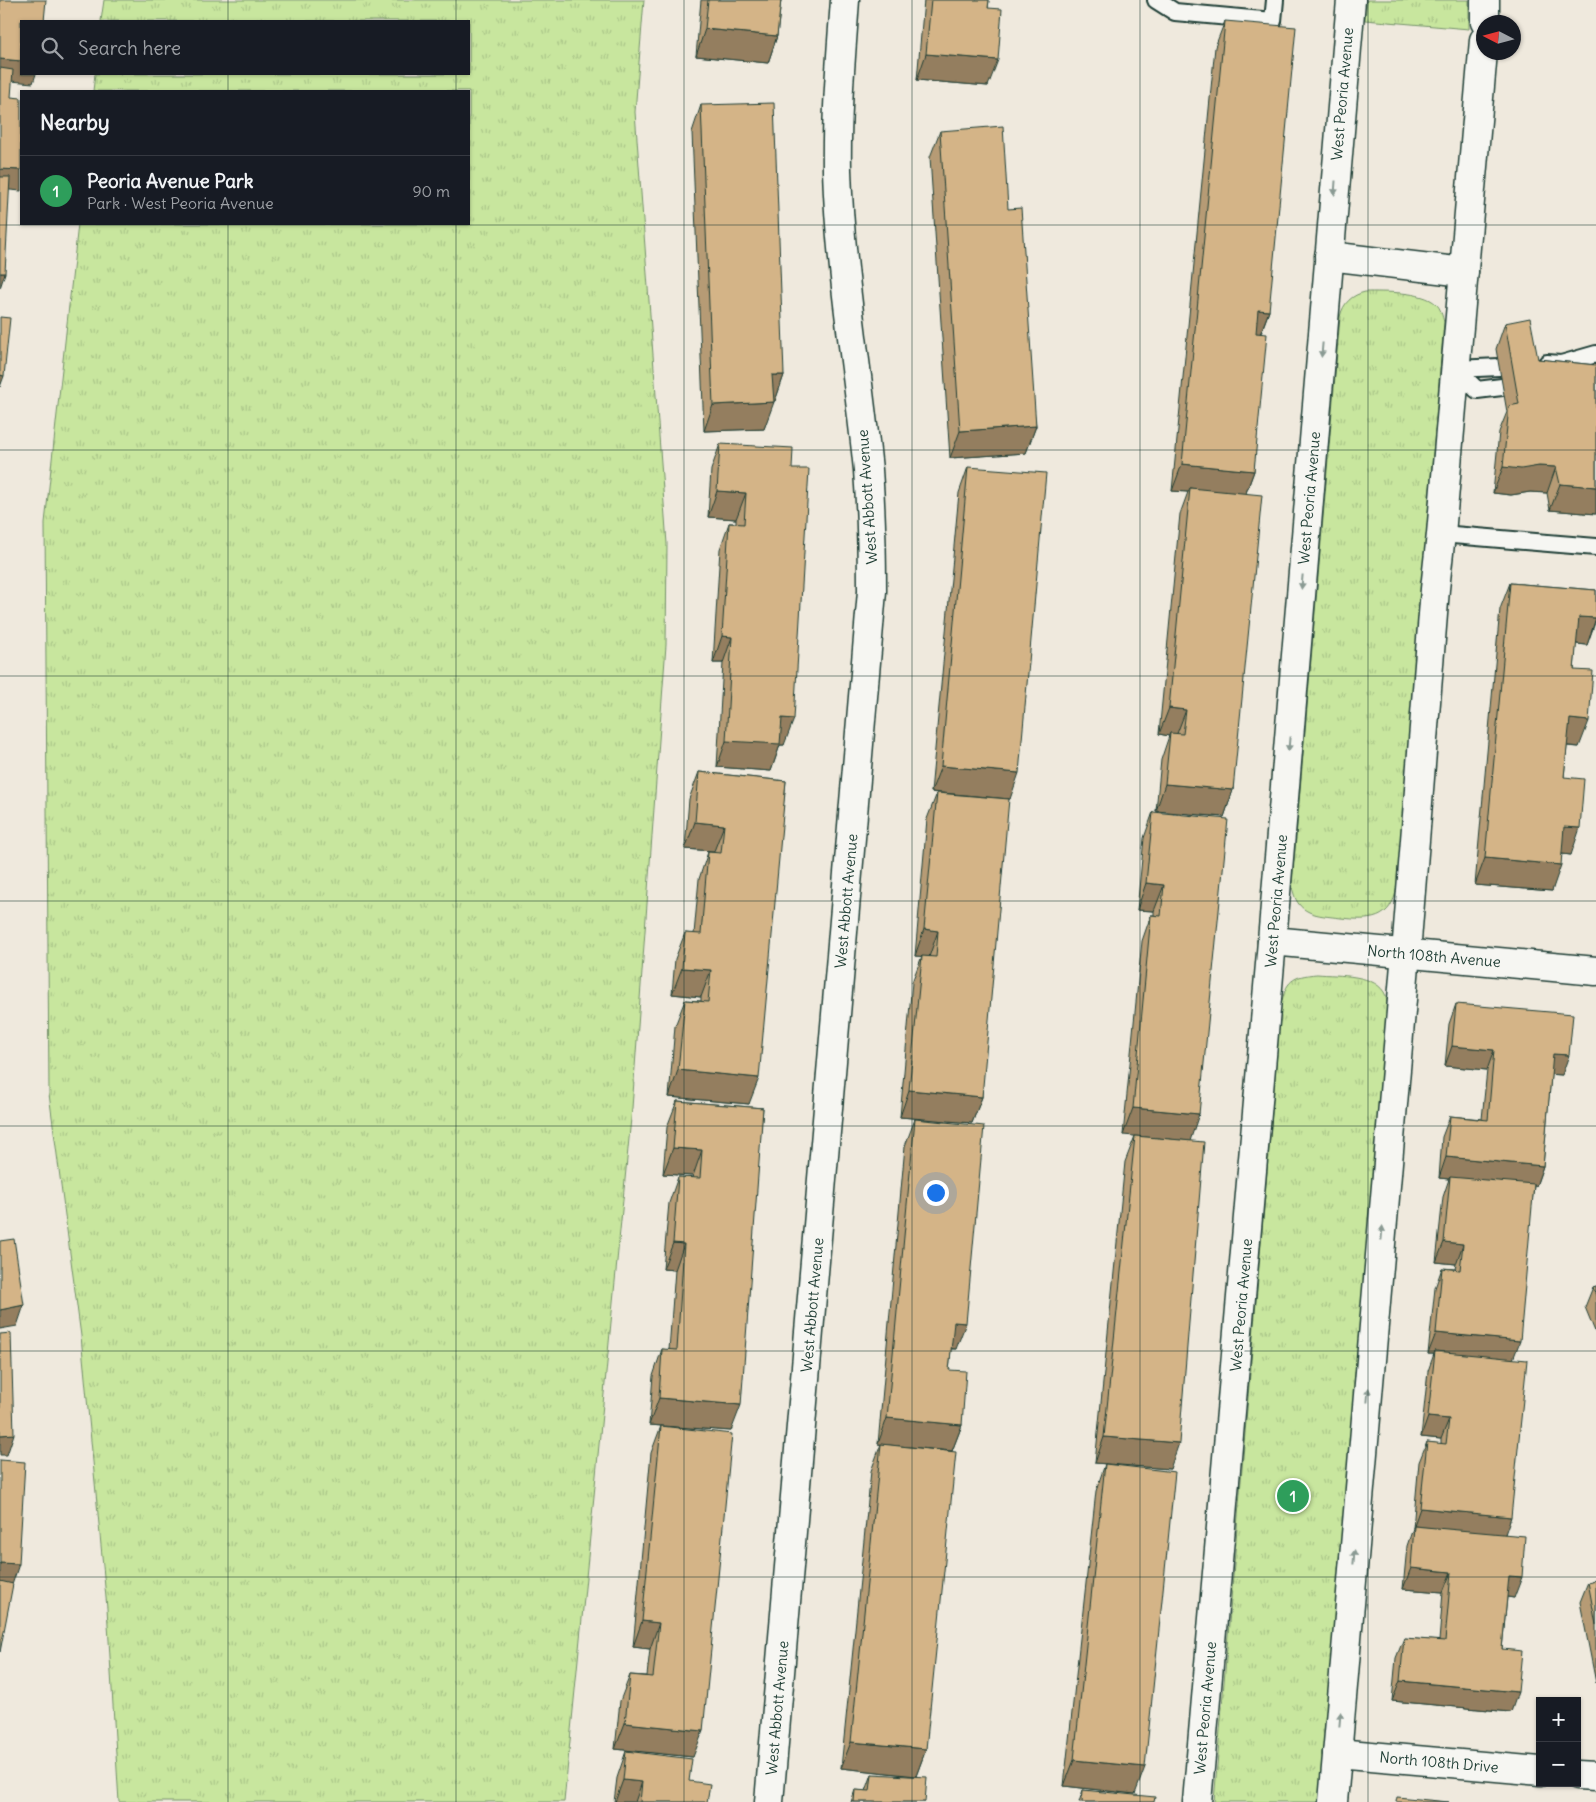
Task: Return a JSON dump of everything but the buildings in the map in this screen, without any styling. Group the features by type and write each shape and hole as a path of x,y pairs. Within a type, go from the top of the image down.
{"street":[{"name":"West Abbott Avenue","path":"769,1802 872,591 871,511 842,242 837,171 837,100 845,0"},
{"name":"West Peoria Avenue","path":"1197,1802 1351,0"},
{"path":"1485,0 1485,15"},
{"path":"1334,1802 1435,589 1482,60"},
{"path":"1329,256 1464,272"},
{"name":"North 108th Avenue","path":"1272,941 1596,971"},
{"name":"North 108th Drive","path":"1337,1753 1536,1771"},
{"path":"1581,1774 1596,1776"}],"lane":[{"path":"1156,0 1175,12 1273,21 1275,0"},
{"path":"1534,369 1596,354"},
{"path":"1456,369 1499,367"},
{"path":"1456,369 1477,390 1502,387"},
{"path":"1441,534 1596,547"}],"green space":[{"path":"104,0 644,0 635,112 667,544 666,645 632,1108 564,1802 119,1802 107,1608 81,1336 49,1094 45,523 78,225 470,225 470,90 93,90 95,75 470,75 470,20 101,20"},
{"path":"1367,0 1469,0 1469,29 1365,20"},
{"path":"1365,292 1413,294 1430,300 1438,306 1444,322 1397,887 1390,907 1384,913 1370,918 1351,919 1309,912 1298,903 1292,885 1340,317 1343,308 1349,300"},
{"path":"1317,974 1366,979 1381,989 1386,996 1387,1007 1319,1802 1214,1802 1281,1005 1285,990 1292,981 1302,976"}],"place":[{"name":"Peoria Avenue Park","path":"1293,1496"}]}
